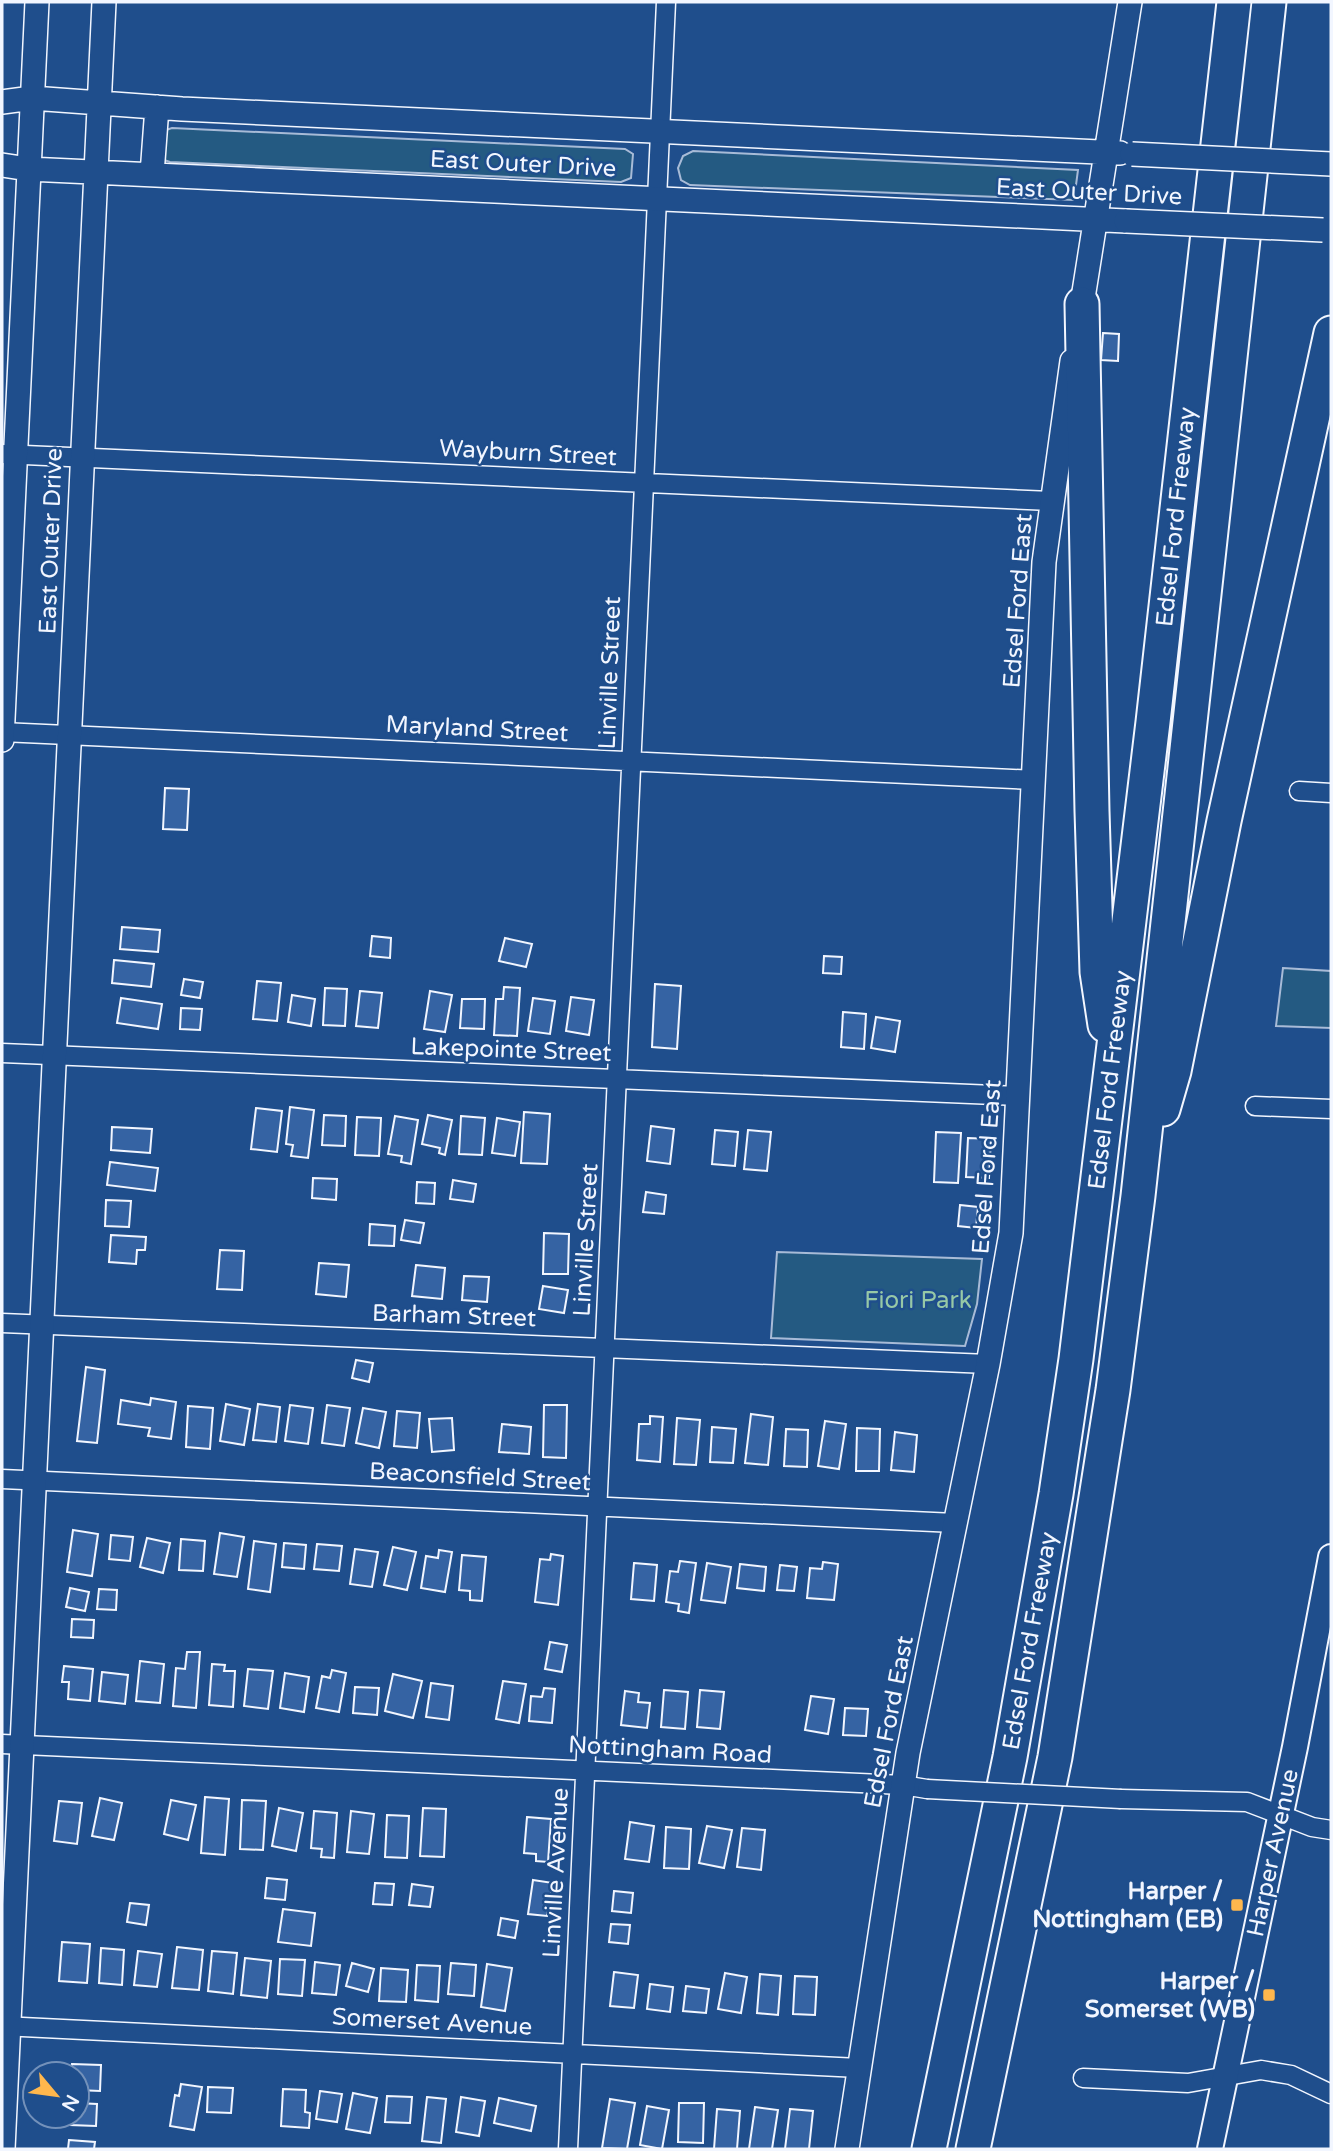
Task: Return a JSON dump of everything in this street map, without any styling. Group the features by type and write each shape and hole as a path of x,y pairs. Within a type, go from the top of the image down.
{"highway":[{"name":"Edsel Ford Freeway","path":"929,2149 1010,1757 1056,1494 1112,1065 1234,2"},
{"name":"Edsel Ford Freeway","path":"974,2149 1055,1757 1113,1390 1138,1196 1269,2"},
{"path":"1082,304 1085,590 1097,972 1112,1065"},
{"path":"1138,1196 1174,1071 1224,821 1331,333"}],"main road":[{"name":"Harper Avenue","path":"1210,2149 1281,1813 1331,1557"}],"street":[{"path":"2,102 32,98 37,2"},
{"path":"2,165 95,172 104,2"},
{"name":"Linville Street","path":"605,1347 666,2"},
{"name":"Edsel Ford East","path":"847,2149 902,1786 988,1364 1011,1233 1044,562 1051,502 1130,2"},
{"name":"East Outer Drive","path":"2,740 8,454 32,98 157,107 1107,151 1331,164"},
{"path":"152,174 157,107"},
{"name":"East Outer Drive","path":"4,2149 12,1744 35,1481 95,172 1327,230"},
{"name":"Wayburn Street","path":"8,454 1051,502"},
{"name":"Maryland Street","path":"2,732 1035,780"},
{"path":"1299,791 1331,793"},
{"name":"Lakepointe Street","path":"2,1053 1019,1096"},
{"path":"1255,1106 1331,1109"},
{"name":"Barham Street","path":"2,1323 988,1364"},
{"name":"Linville Avenue","path":"568,2149 605,1347"},
{"name":"Beaconsfield Street","path":"2,1479 955,1523"},
{"name":"Nottingham Road","path":"12,1744 902,1786 1121,1799 1247,1802 1312,1827 1331,1830"},
{"name":"Somerset Avenue","path":"5,2026 859,2068"},
{"path":"1083,2078 1188,2084 1226,2074 1261,2070 1306,2081 1331,2094"}],"green space":[{"path":"172,128 625,149 633,154 631,178 621,182 170,162 164,160 166,130"},
{"path":"693,151 1078,170 1074,200 690,185 681,180 678,168 683,156"},
{"path":"1283,968 1331,971 1331,1028 1276,1026"},
{"name":"Fiori Park","path":"777,1252 982,1259 977,1304 965,1346 771,1338"}],"building":[{"path":"1103,333 1119,334 1118,361 1101,360"},
{"path":"165,788 189,789 187,830 163,829"},
{"path":"122,927 160,930 158,952 120,949"},
{"path":"372,936 391,938 390,958 370,956"},
{"path":"505,938 532,944 526,967 499,961"},
{"path":"824,956 842,957 841,974 823,973"},
{"path":"114,960 154,964 151,987 112,983"},
{"path":"184,979 203,982 200,998 181,995"},
{"path":"257,981 281,983 277,1021 253,1019"},
{"path":"655,984 681,986 677,1049 652,1047"},
{"path":"504,987 520,988 517,1036 494,1035 496,999 503,999"},
{"path":"325,988 347,989 345,1026 323,1025"},
{"path":"360,991 382,993 378,1028 356,1026"},
{"path":"430,991 452,995 445,1032 424,1029"},
{"path":"292,995 315,999 311,1026 288,1022"},
{"path":"571,997 594,1000 589,1035 566,1031"},
{"path":"121,998 162,1004 158,1029 117,1023"},
{"path":"533,998 555,1001 550,1034 528,1031"},
{"path":"462,999 485,999 484,1029 460,1028"},
{"path":"181,1008 202,1009 200,1030 180,1029"},
{"path":"843,1012 866,1014 864,1049 841,1047"},
{"path":"876,1017 900,1021 895,1052 871,1048"},
{"path":"290,1107 314,1110 308,1158 291,1156 293,1145 286,1144"},
{"path":"256,1108 282,1111 277,1152 251,1149"},
{"path":"524,1112 550,1114 547,1164 521,1163"},
{"path":"324,1115 346,1116 345,1146 322,1145"},
{"path":"428,1115 452,1120 445,1155 439,1153 440,1148 422,1144"},
{"path":"395,1116 418,1120 411,1164 401,1162 402,1156 388,1154"},
{"path":"461,1116 485,1118 482,1155 459,1154"},
{"path":"357,1117 381,1118 379,1156 355,1155"},
{"path":"497,1118 520,1122 515,1156 492,1153"},
{"path":"651,1126 674,1129 670,1164 647,1161"},
{"path":"112,1127 152,1129 150,1153 111,1150"},
{"path":"715,1130 738,1132 735,1166 712,1164"},
{"path":"748,1130 771,1132 767,1171 744,1169"},
{"path":"936,1132 961,1133 958,1183 934,1182"},
{"path":"968,1138 991,1139 989,1178 966,1177"},
{"path":"110,1162 158,1168 155,1191 107,1185"},
{"path":"313,1178 337,1179 336,1200 312,1198"},
{"path":"453,1180 476,1184 473,1202 450,1199"},
{"path":"417,1182 435,1183 434,1204 416,1203"},
{"path":"646,1192 666,1195 664,1214 643,1212"},
{"path":"106,1200 131,1201 129,1227 105,1226"},
{"path":"960,1205 978,1207 976,1228 958,1226"},
{"path":"405,1220 424,1223 420,1243 401,1240"},
{"path":"370,1224 395,1226 394,1246 369,1245"},
{"path":"544,1233 569,1234 568,1274 543,1274"},
{"path":"111,1235 146,1237 145,1250 137,1250 136,1264 109,1262"},
{"path":"220,1250 244,1251 242,1290 217,1289"},
{"path":"319,1263 349,1265 346,1297 316,1294"},
{"path":"416,1265 445,1268 442,1299 412,1296"},
{"path":"464,1276 489,1277 487,1302 462,1300"},
{"path":"543,1286 568,1290 564,1313 539,1309"},
{"path":"356,1360 373,1363 369,1382 352,1378"},
{"path":"86,1367 105,1370 97,1443 77,1441"},
{"path":"151,1398 176,1402 171,1439 148,1436 150,1428 118,1424 121,1400 150,1405"},
{"path":"226,1404 250,1409 244,1445 220,1441"},
{"path":"258,1404 280,1407 276,1442 253,1440"},
{"path":"290,1405 313,1408 308,1444 285,1441"},
{"path":"327,1405 350,1408 344,1446 322,1443"},
{"path":"544,1405 567,1405 566,1458 543,1457"},
{"path":"188,1406 213,1408 210,1449 186,1447"},
{"path":"363,1408 386,1412 379,1448 356,1443"},
{"path":"397,1411 420,1413 417,1448 394,1446"},
{"path":"751,1414 773,1417 768,1465 745,1463"},
{"path":"650,1416 663,1417 660,1462 637,1460 639,1424 650,1424"},
{"path":"452,1418 454,1450 432,1452 429,1419"},
{"path":"677,1418 700,1420 696,1465 674,1464"},
{"path":"825,1421 846,1424 839,1469 818,1466"},
{"path":"502,1424 531,1427 529,1454 499,1452"},
{"path":"712,1427 736,1429 733,1463 710,1462"},
{"path":"857,1428 880,1429 879,1471 856,1471"},
{"path":"786,1429 808,1430 807,1467 784,1466"},
{"path":"895,1432 917,1435 914,1472 891,1470"},
{"path":"73,1530 98,1534 92,1576 67,1572"},
{"path":"220,1533 244,1537 237,1577 214,1574"},
{"path":"111,1535 133,1537 130,1561 109,1559"},
{"path":"147,1538 170,1543 163,1573 140,1567"},
{"path":"181,1539 205,1541 203,1571 179,1570"},
{"path":"254,1541 276,1544 270,1592 248,1589"},
{"path":"284,1543 306,1545 304,1569 282,1567"},
{"path":"317,1544 342,1546 339,1571 314,1569"},
{"path":"393,1547 416,1552 407,1590 384,1585"},
{"path":"355,1549 378,1552 372,1587 350,1584"},
{"path":"439,1550 452,1552 445,1592 421,1588 426,1556 438,1558"},
{"path":"551,1554 563,1556 558,1605 535,1602 540,1559 550,1560"},
{"path":"462,1555 486,1557 482,1601 470,1600 470,1591 459,1590"},
{"path":"680,1561 696,1563 689,1613 678,1611 679,1604 666,1602 670,1571 678,1572"},
{"path":"823,1562 838,1564 834,1600 807,1598 810,1568 822,1569"},
{"path":"634,1563 657,1565 654,1601 631,1599"},
{"path":"707,1563 731,1567 725,1603 701,1600"},
{"path":"740,1564 766,1567 764,1591 737,1588"},
{"path":"780,1565 797,1567 794,1591 777,1590"},
{"path":"70,1588 89,1592 85,1611 66,1607"},
{"path":"99,1589 117,1590 116,1610 97,1609"},
{"path":"72,1619 94,1620 93,1638 71,1637"},
{"path":"550,1642 567,1645 562,1672 545,1669"},
{"path":"187,1652 200,1652 196,1708 173,1706 176,1668 185,1669"},
{"path":"140,1661 164,1664 160,1703 136,1701"},
{"path":"212,1664 225,1665 224,1671 235,1671 233,1707 209,1705"},
{"path":"64,1666 93,1669 90,1701 68,1699 69,1682 62,1682"},
{"path":"248,1669 273,1671 268,1709 244,1706"},
{"path":"332,1670 346,1673 339,1712 316,1708 322,1676 330,1678"},
{"path":"102,1672 128,1675 125,1704 99,1701"},
{"path":"285,1673 309,1677 304,1712 280,1708"},
{"path":"393,1674 422,1681 413,1718 385,1711"},
{"path":"503,1681 526,1684 519,1723 496,1719"},
{"path":"431,1683 453,1686 449,1720 426,1717"},
{"path":"355,1687 379,1688 377,1715 353,1713"},
{"path":"544,1688 555,1689 552,1723 529,1721 531,1696 542,1697"},
{"path":"664,1690 688,1692 685,1729 661,1727"},
{"path":"700,1690 724,1692 720,1729 697,1727"},
{"path":"625,1691 639,1693 638,1702 650,1703 647,1728 621,1725"},
{"path":"811,1696 834,1699 828,1734 805,1730"},
{"path":"845,1708 868,1709 866,1736 843,1735"},
{"path":"205,1797 229,1799 225,1855 201,1853"},
{"path":"100,1798 122,1803 114,1840 92,1836"},
{"path":"171,1800 196,1805 188,1840 164,1834"},
{"path":"242,1800 266,1801 263,1850 240,1849"},
{"path":"59,1801 82,1803 77,1844 54,1841"},
{"path":"279,1808 303,1813 296,1851 272,1846"},
{"path":"423,1808 446,1809 444,1857 420,1856"},
{"path":"314,1811 337,1813 334,1858 321,1857 322,1849 311,1848"},
{"path":"351,1811 374,1814 369,1854 347,1852"},
{"path":"387,1815 409,1816 407,1858 385,1857"},
{"path":"527,1817 551,1819 548,1862 536,1861 536,1854 524,1853"},
{"path":"630,1822 654,1826 649,1862 625,1859"},
{"path":"707,1826 732,1830 724,1868 699,1863"},
{"path":"666,1827 691,1829 689,1869 664,1868"},
{"path":"742,1828 765,1830 761,1870 737,1867"},
{"path":"267,1878 287,1880 285,1900 265,1898"},
{"path":"533,1880 553,1883 547,1916 528,1914"},
{"path":"375,1883 394,1884 392,1905 373,1904"},
{"path":"412,1884 433,1887 430,1907 409,1905"},
{"path":"614,1891 633,1893 631,1913 612,1911"},
{"path":"130,1903 149,1905 146,1925 127,1922"},
{"path":"283,1909 315,1913 311,1946 278,1942"},
{"path":"501,1918 518,1921 515,1938 498,1935"},
{"path":"611,1924 630,1925 628,1944 609,1942"},
{"path":"62,1942 90,1944 87,1983 59,1981"},
{"path":"177,1947 203,1950 199,1990 172,1988"},
{"path":"101,1948 124,1950 122,1985 99,1983"},
{"path":"138,1951 162,1954 157,1987 134,1985"},
{"path":"212,1951 237,1953 233,1994 208,1991"},
{"path":"245,1958 271,1961 267,1998 241,1995"},
{"path":"280,1959 305,1960 302,1996 278,1994"},
{"path":"315,1962 340,1965 336,1995 312,1993"},
{"path":"352,1963 374,1969 368,1992 346,1986"},
{"path":"451,1963 476,1965 474,1996 448,1994"},
{"path":"487,1964 512,1968 505,2011 481,2007"},
{"path":"417,1965 440,1966 438,2002 415,2000"},
{"path":"381,1968 408,1970 406,2002 379,2001"},
{"path":"614,1972 638,1975 634,2008 610,2006"},
{"path":"725,1973 747,1977 741,2013 718,2009"},
{"path":"760,1974 781,1976 778,2015 757,2013"},
{"path":"795,1976 817,1977 815,2015 793,2014"},
{"path":"650,1984 673,1987 670,2012 647,2009"},
{"path":"686,1986 709,1989 706,2013 683,2011"},
{"path":"91,2065 101,2065 100,2091 91,2091"},
{"path":"181,2084 202,2087 194,2130 170,2126 175,2095 179,2096"},
{"path":"208,2087 233,2088 231,2113 207,2112"},
{"path":"283,2089 306,2090 305,2112 310,2113 309,2128 281,2126"},
{"path":"320,2091 342,2094 337,2122 316,2119"},
{"path":"353,2093 377,2098 370,2133 346,2129"},
{"path":"387,2096 412,2097 410,2123 385,2122"},
{"path":"427,2097 446,2099 441,2143 422,2141"},
{"path":"461,2097 485,2101 479,2136 456,2132"},
{"path":"499,2098 536,2106 531,2131 494,2123"},
{"path":"610,2099 635,2103 627,2149 602,2148"},
{"path":"679,2103 704,2103 703,2143 678,2142"},
{"path":"91,2104 97,2104 96,2126 91,2126"},
{"path":"647,2106 669,2110 662,2149 640,2145"},
{"path":"755,2107 778,2110 772,2149 749,2149"},
{"path":"717,2109 740,2111 737,2149 714,2149"},
{"path":"790,2109 813,2111 809,2149 785,2149"},
{"path":"69,2140 95,2142 94,2149 68,2149"}],"place":[{"name":"Harper / Nottingham (EB)","path":"1237,1905"},
{"name":"Harper / Somerset (WB)","path":"1269,1995"}]}
